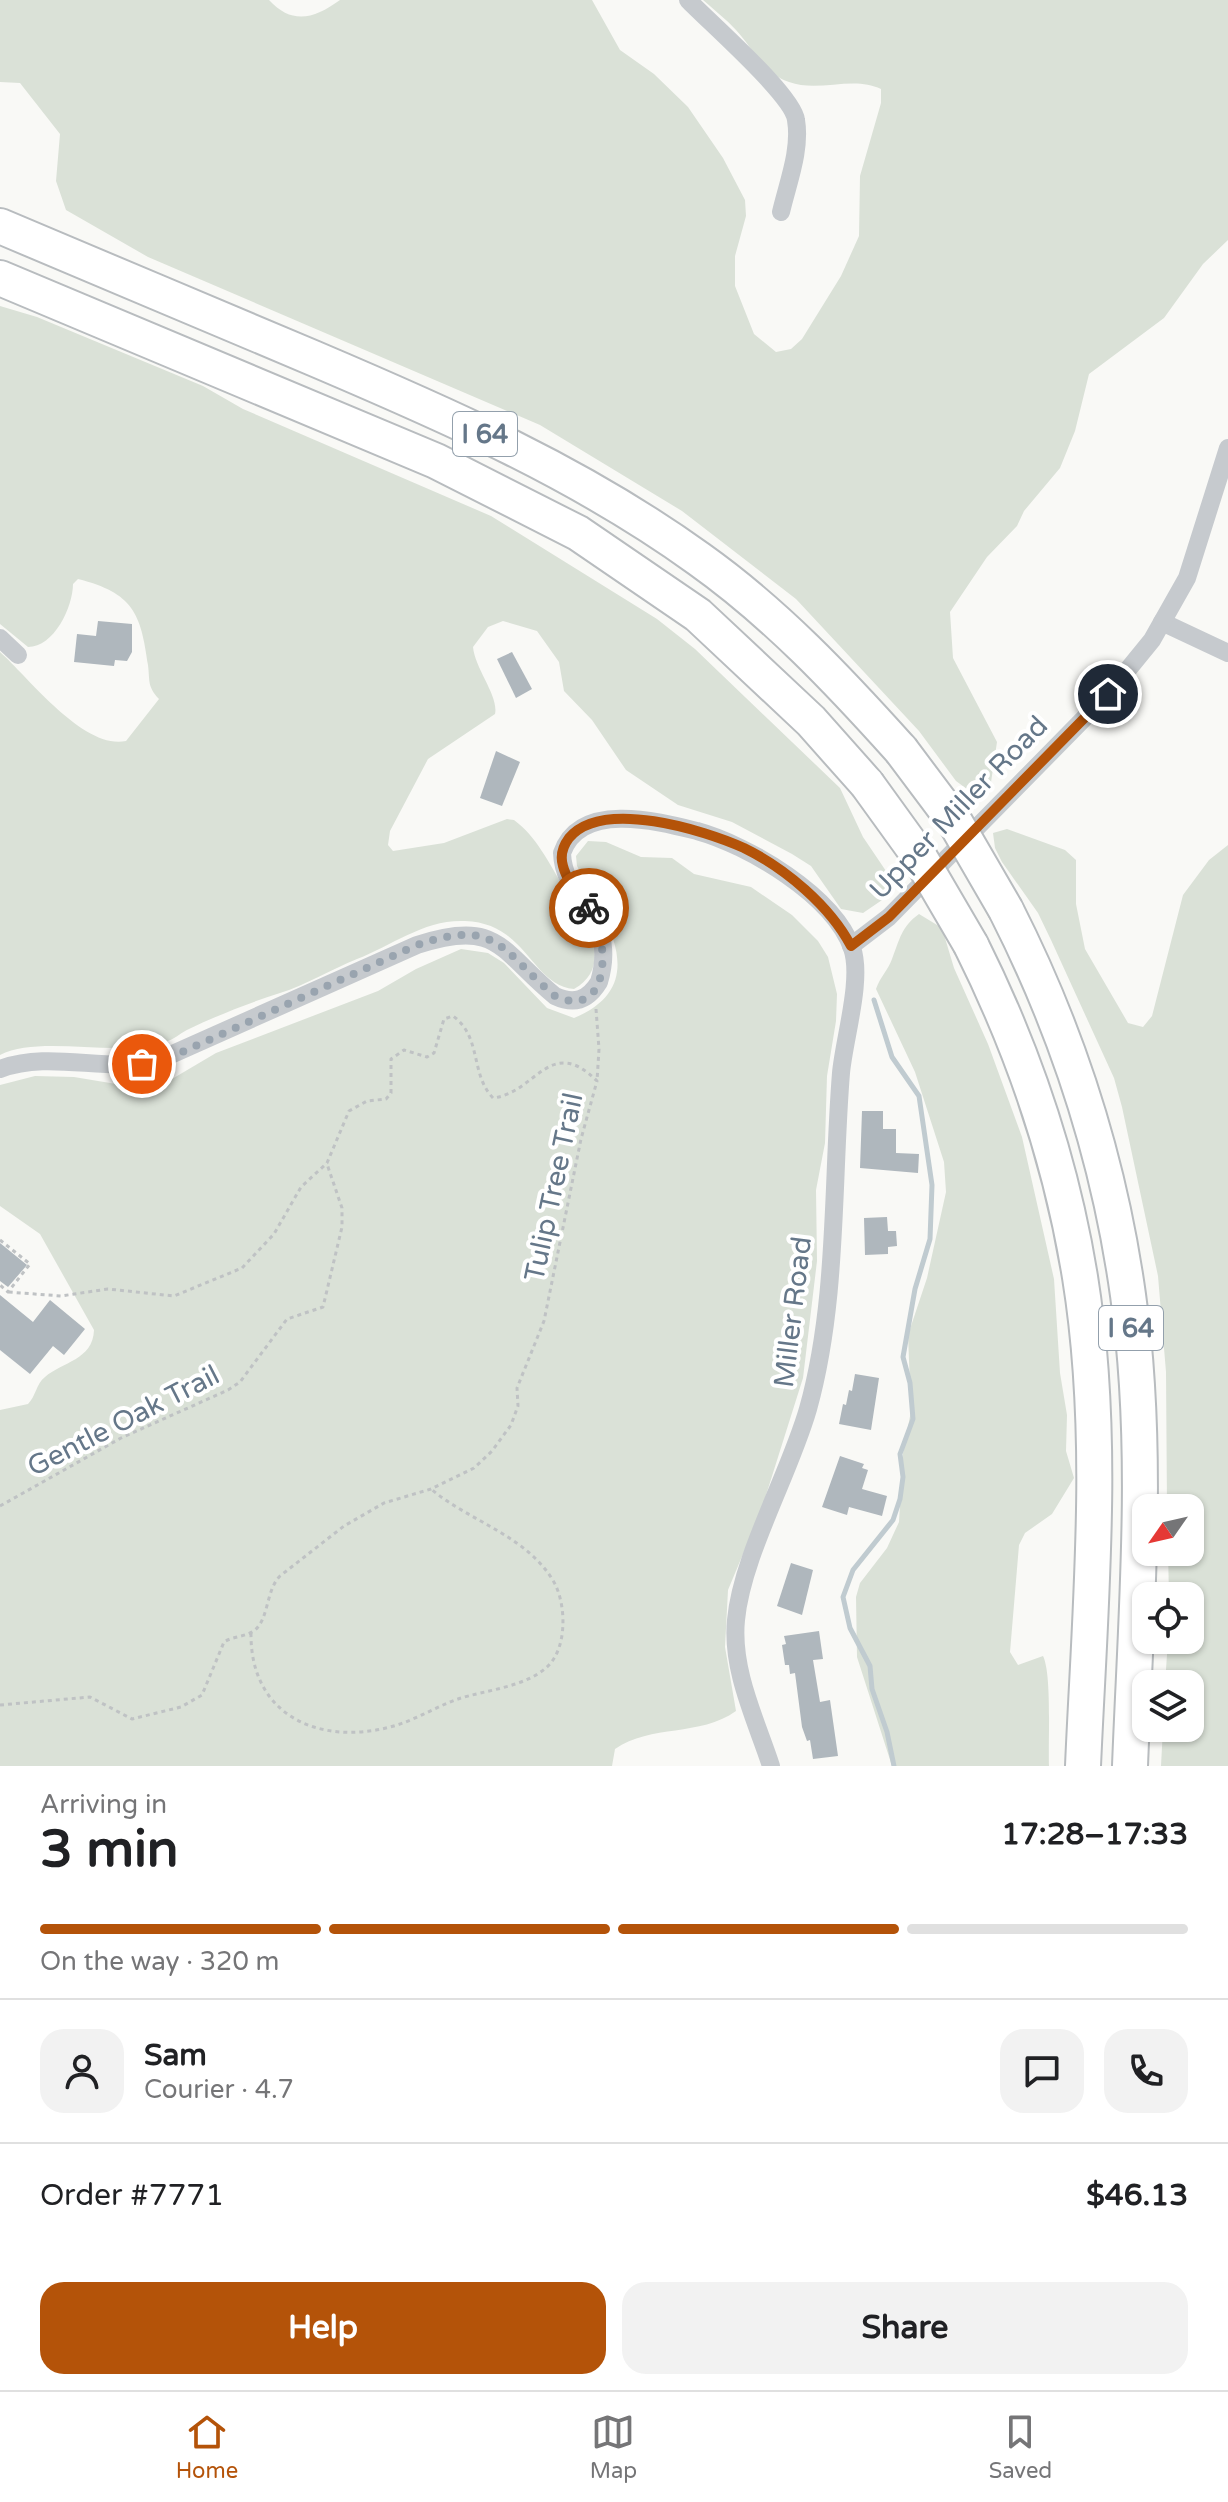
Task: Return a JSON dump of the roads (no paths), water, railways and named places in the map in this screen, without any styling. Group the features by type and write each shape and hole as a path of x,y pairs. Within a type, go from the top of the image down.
{"highway":[{"name":"I 64","path":"0,226 431,409 579,481 665,535 754,602 854,698 901,750 955,822 1006,910 1054,1014 1083,1095 1108,1181 1129,1297 1138,1472 1130,1766"},
{"name":"I 64","path":"0,278 436,461 578,533 698,615 800,710 867,784 919,856 971,945 994,991 1039,1105 1055,1159 1080,1279 1093,1447 1083,1766"}],"street":[{"path":"688,0 770,82 796,116 798,141 781,212"},
{"name":"Upper Miller Road","path":"851,946 889,917 1138,660 1187,578 1228,448"},
{"path":"1162,622 1228,653"},
{"path":"0,638 18,655"},
{"path":"0,1069 41,1061 122,1066 157,1061 405,950 456,935 482,936 499,943 555,996 565,1001 580,1000 599,982 604,947 593,913 567,875 562,853 572,835 599,821 660,823 703,833 745,849 783,873 822,907 851,946"},
{"name":"Miller Road","path":"771,1766 741,1676 736,1621 745,1581 800,1434 820,1360 841,1072 855,975 851,946"}],"waterway":[{"path":"874,1000 892,1057 919,1096 932,1185 930,1239 915,1289 903,1357 910,1383 913,1419 900,1454 903,1477 900,1499 893,1520 853,1570 843,1597 850,1628 870,1666 872,1689 887,1732 894,1766"}]}
